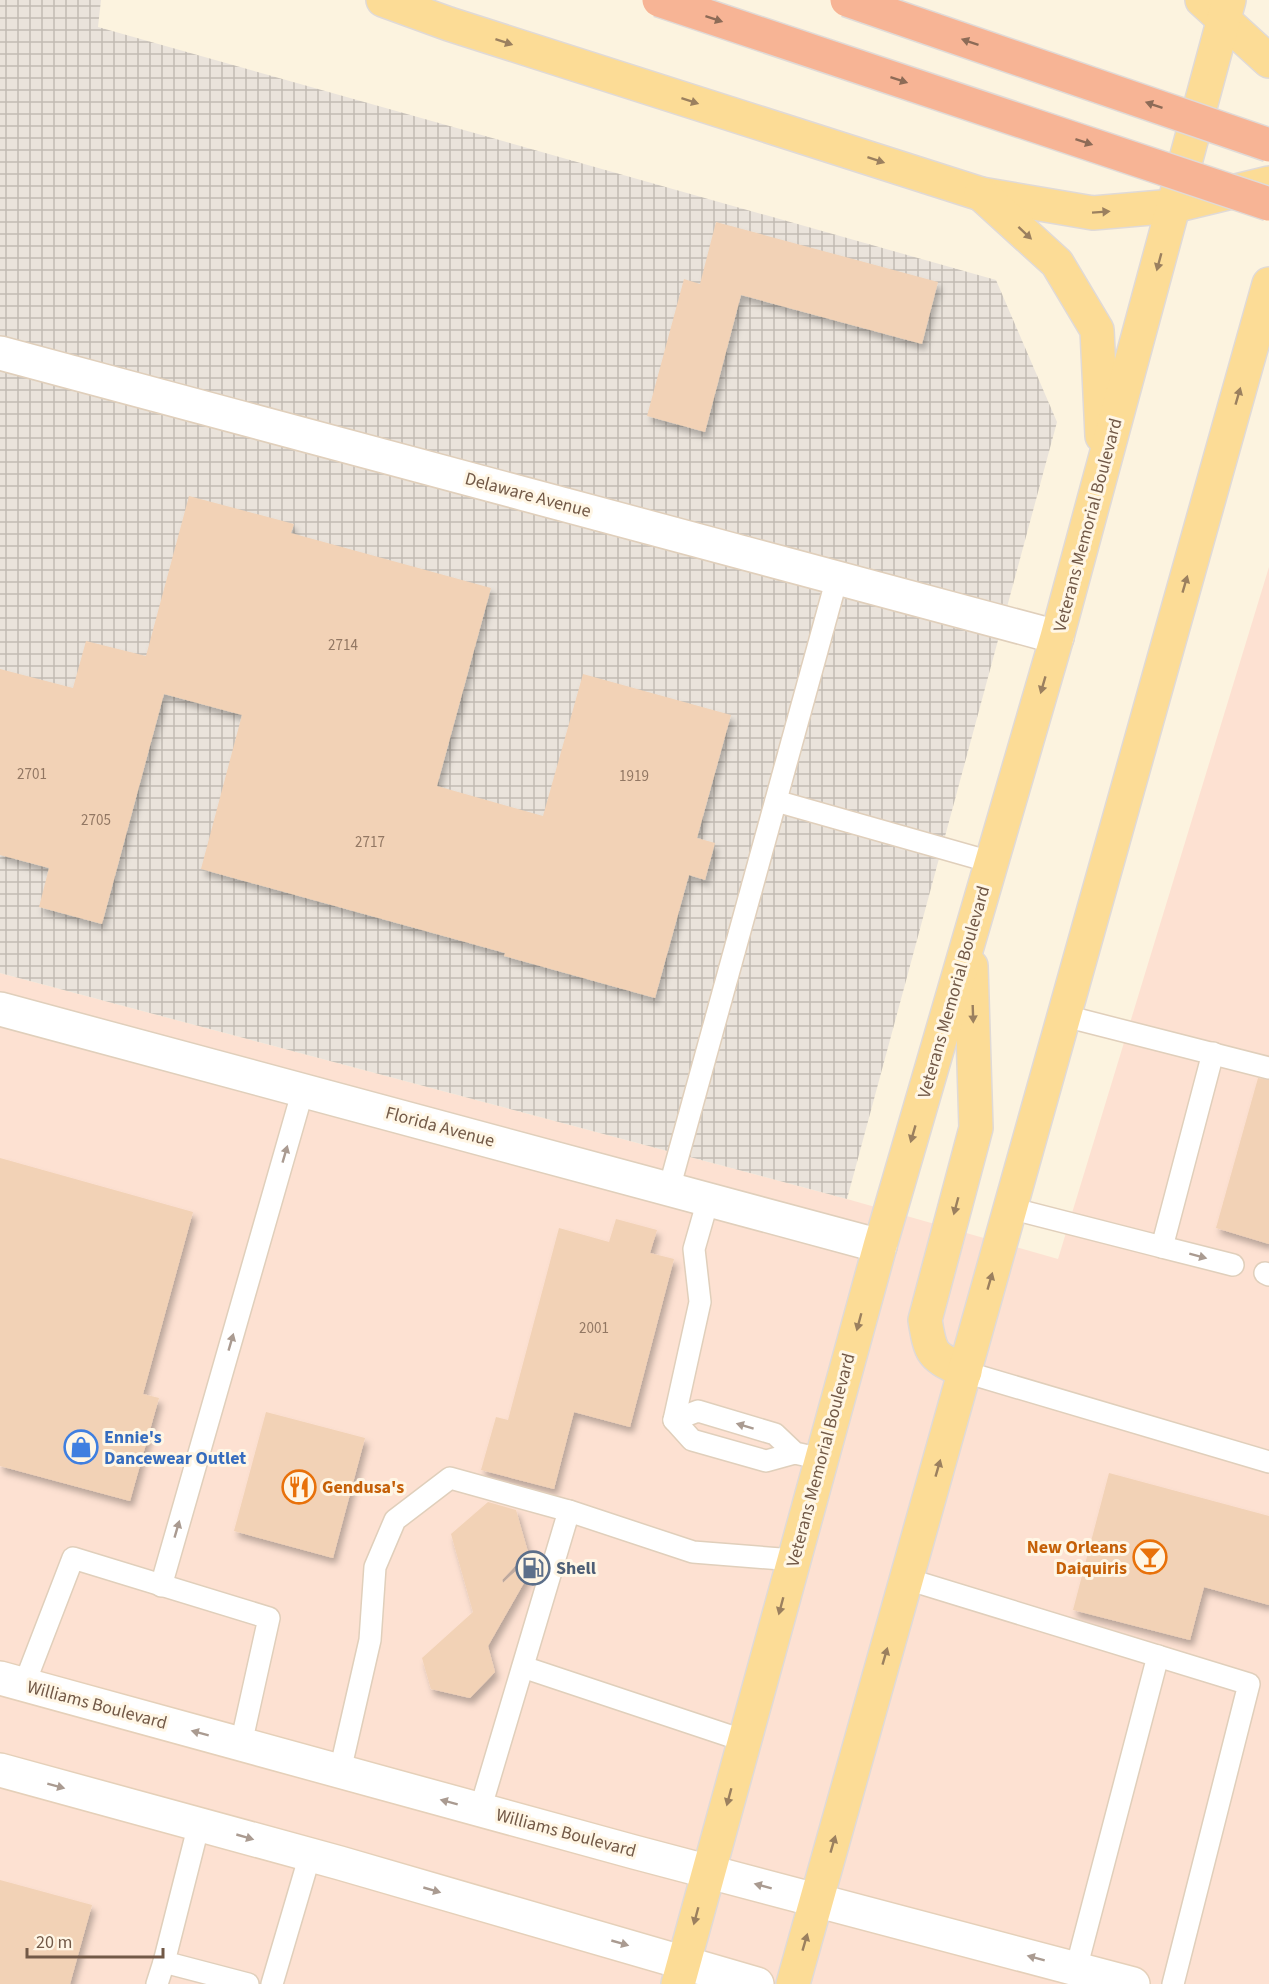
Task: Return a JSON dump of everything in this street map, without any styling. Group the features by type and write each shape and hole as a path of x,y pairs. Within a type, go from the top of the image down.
{"highway":[{"path":"659,0 1269,204"},
{"path":"847,0 1269,145"}],"main road":[{"path":"383,0 449,24 981,194 1093,213 1174,206 1269,183"},
{"path":"1218,6 1269,60"},
{"name":"Veterans Memorial Boulevard","path":"681,1973 794,1560 808,1456 880,1246 1057,637 1174,206 1218,6"},
{"path":"981,194 1057,263 1097,330 1104,466"},
{"path":"793,1984 1269,284"},
{"path":"965,1372 937,1358 929,1345 925,1320 976,1128 970,934"}],"street":[{"name":"Delaware Avenue","path":"0,353 1057,637"},
{"name":"Florida Avenue","path":"0,1009 880,1246"},
{"name":"Williams Boulevard","path":"12,1681 480,1810 1133,1984"},
{"path":"0,1770 310,1855 681,1973 757,1984"}],"lane":[{"path":"669,1189 837,578"},
{"path":"776,801 992,862"},
{"path":"1065,1016 1269,1068"},
{"path":"1162,1247 1213,1053"},
{"path":"161,1586 303,1090"},
{"path":"674,1420 700,1302 694,1249 708,1200"},
{"path":"1010,1208 1233,1265"},
{"path":"965,1372 1269,1462"},
{"path":"674,1420 698,1412 775,1434 808,1456"},
{"path":"674,1420 692,1440 766,1461 808,1456"},
{"path":"340,1771 370,1640 375,1568 394,1520 450,1478 568,1511 693,1552 794,1560"},
{"path":"480,1810 568,1511"},
{"path":"12,1681 73,1558 269,1618 241,1744"},
{"path":"907,1579 1249,1684 1173,1984"},
{"path":"1076,1969 1158,1656"},
{"path":"523,1667 745,1741"},
{"path":"158,1984 199,1824"},
{"path":"272,1984 310,1855"},
{"path":"164,1962 248,1984"}],"shaded area":[{"path":"0,0 101,0 98,27 996,280 1057,422 847,1199 0,973"},
{"path":"1269,567 1269,1984 0,1984 0,973 847,1199 1058,1259"}],"building":[{"path":"716,222 938,282 922,344 741,295 705,432 647,416 684,279 700,284"},
{"path":"189,496 294,524 291,533 491,588 437,786 543,816 583,674 731,715 697,838 715,843 705,880 689,875 655,998 504,956 505,953 201,869 242,715 164,694 102,924 39,907 49,868 0,855 0,669 73,688 86,641 146,656"},
{"path":"1258,1078 1269,1080 1269,1244 1216,1228"},
{"path":"0,1158 193,1212 143,1394 159,1398 130,1501 0,1466"},
{"path":"616,1219 657,1230 650,1253 674,1259 630,1427 574,1412 554,1489 481,1470 496,1417 508,1420 559,1228 609,1242"},
{"name":"Gendusa's","path":"266,1412 365,1438 333,1558 234,1531"},
{"name":"New Orleans Daiquiris","path":"1109,1473 1269,1516 1269,1605 1204,1587 1190,1640 1073,1610"},
{"path":"488,1502 516,1510 528,1552 502,1580 503,1583 526,1562 533,1567 488,1646 495,1672 470,1698 431,1689 422,1658 473,1612 451,1534"},
{"path":"0,1880 92,1905 70,1984 0,1984"}],"place":[{"name":"Ennie's Dancewear Outlet","path":"81,1447"},
{"name":"Gendusa's","path":"299,1487"},
{"name":"New Orleans Daiquiris","path":"1150,1557"},
{"name":"Shell","path":"533,1568"}]}
